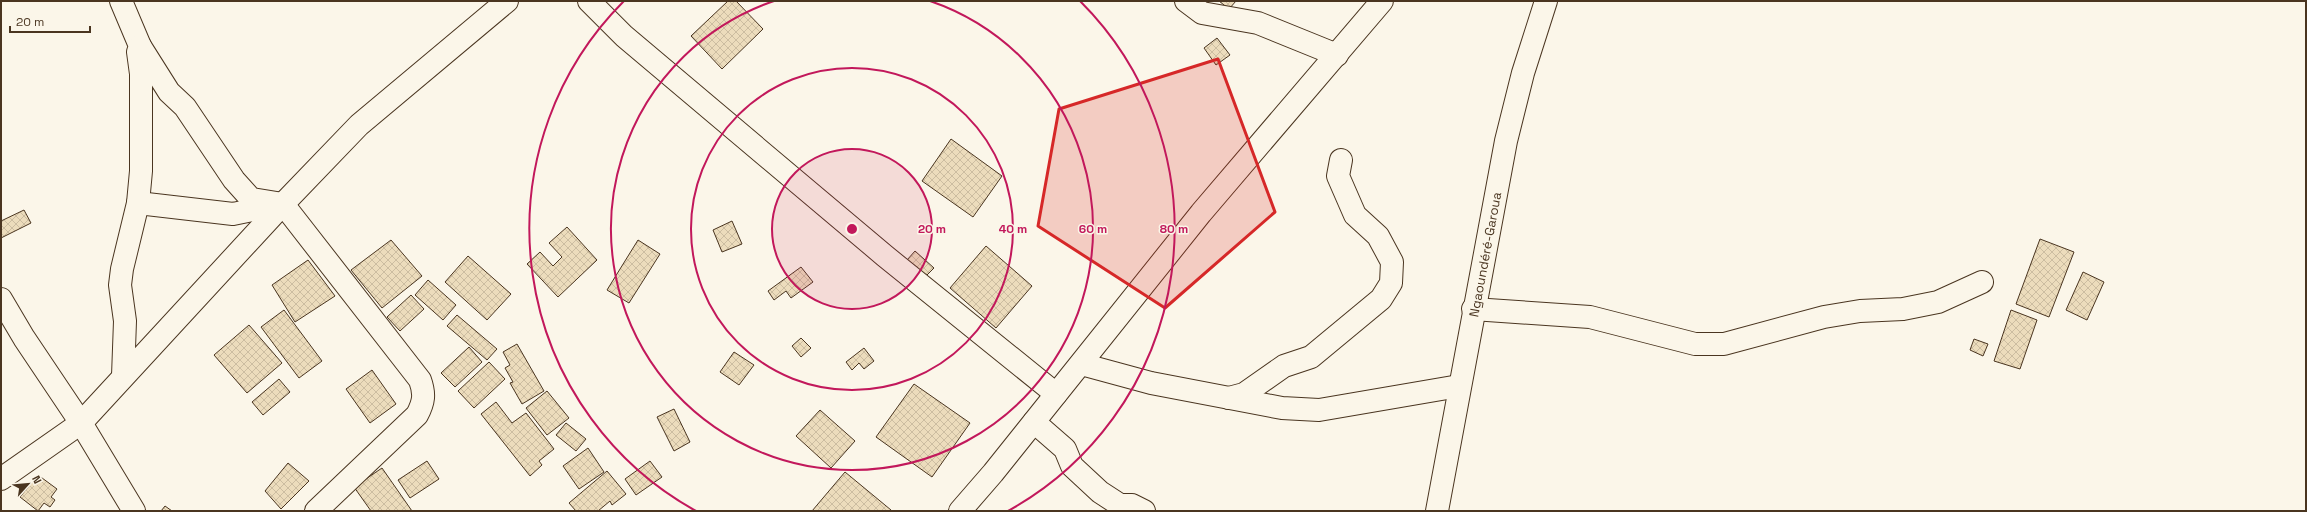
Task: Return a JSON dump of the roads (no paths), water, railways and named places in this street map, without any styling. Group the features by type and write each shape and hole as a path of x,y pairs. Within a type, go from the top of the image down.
{"main road":[{"path":"121,1 140,46 169,92 185,107 234,180 251,198 283,204 420,380 424,391 423,404 417,415 316,511"},
{"path":"1,480 81,423 122,376 359,125 507,1"},
{"path":"589,1 624,36 885,256 1056,394"},
{"path":"1186,1 1202,13 1258,23 1337,55"},
{"path":"960,511 993,473 1201,213 1382,1"},
{"name":"Ngaoundéré-Garoua","path":"1437,511 1473,310 1506,141 1523,74 1546,1"},
{"path":"122,376 125,321 120,285 122,270 138,203 141,171 141,74 138,52 140,46"},
{"path":"1229,398 1244,394 1284,366 1311,357 1381,299 1391,283 1392,262 1378,236 1355,215 1338,176 1341,160"},
{"path":"138,203 233,214 283,204"},
{"path":"1473,310 1590,317 1695,344 1724,344 1824,317 1860,311 1903,309 1938,302 1982,282"},
{"path":"1,299 24,338 81,423 134,511"},
{"path":"1081,364 1151,383 1282,408 1319,410 1459,386"},
{"path":"1034,422 1065,449 1072,466 1100,492 1120,505 1132,505 1144,511"}]}
